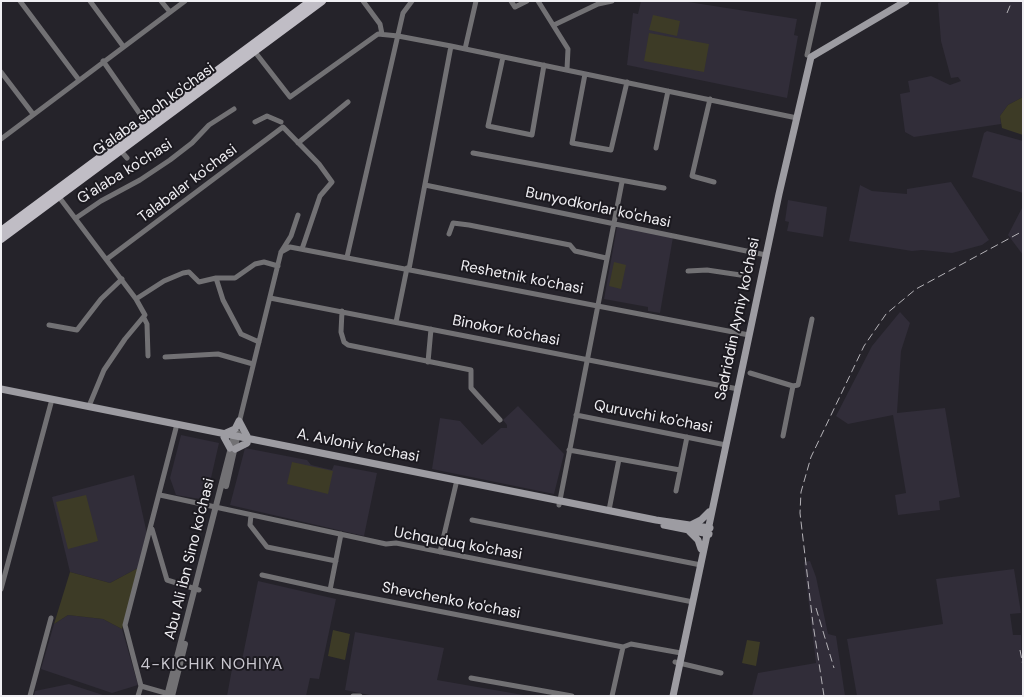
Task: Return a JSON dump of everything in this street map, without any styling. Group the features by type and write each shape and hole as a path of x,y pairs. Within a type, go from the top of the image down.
{"main road":[{"name":"G'alaba shoh ko'chasi","path":"1,231 311,1"},
{"name":"G'alaba shoh ko'chasi","path":"1,238 124,154 322,1"},
{"path":"809,56 900,1"},
{"path":"809,56 906,1"},
{"name":"Sadriddin Ayniy ko'chasi","path":"669,696 707,531 764,255 809,56"},
{"name":"A. Avloniy ko'chasi","path":"1,389 233,434 247,440 456,484 609,510 689,528"},
{"name":"A. Avloniy ko'chasi","path":"1,393 176,428 233,434"},
{"path":"232,448 233,434 247,440"},
{"path":"232,448 247,440"},
{"name":"A. Avloniy ko'chasi","path":"247,440 707,531"},
{"name":"Sadriddin Ayniy ko'chasi","path":"699,565 700,549 707,531 708,512 724,444"},
{"path":"700,549 698,540 689,528 701,520 708,512"},
{"name":"Sadriddin Ayniy ko'chasi","path":"673,696 677,663"}],"street":[{"path":"90,1 123,46"},
{"path":"162,1 170,12"},
{"path":"1,139 123,46 186,1"},
{"path":"364,1 380,24 380,34"},
{"path":"347,257 403,13 412,1"},
{"path":"466,49 476,1"},
{"path":"511,1 515,7 528,1"},
{"path":"538,1 568,49 567,70"},
{"path":"554,24 598,4 612,1"},
{"path":"809,56 819,1"},
{"path":"22,2 79,80"},
{"path":"255,52 290,97 380,34 451,46 795,117"},
{"path":"396,322 425,185 451,46"},
{"path":"503,57 488,126 523,134 532,135 544,65"},
{"path":"103,61 147,124"},
{"path":"1,72 33,114"},
{"path":"585,74 572,143 611,150 627,82"},
{"path":"656,148 668,90"},
{"path":"710,99 692,176 714,182"},
{"path":"298,143 348,102"},
{"name":"G'alaba ko'chasi","path":"76,218 170,160 192,143 209,125 234,109"},
{"path":"255,122 266,116 282,125 319,164 332,182 320,196 302,249"},
{"name":"Talabalar ko'chasi","path":"107,259 282,125"},
{"name":"Bunyodkorlar ko'chasi","path":"473,153 622,182 664,188"},
{"path":"559,502 622,182"},
{"name":"Bunyodkorlar ko'chasi","path":"425,185 764,255"},
{"path":"60,196 144,311 144,318 147,324 148,356"},
{"name":"Abu Ali ibn Sino ko'chasi","path":"170,695 218,507 232,448 233,434 281,252 291,236 298,215"},
{"path":"449,234 453,223 461,224 570,245 575,251 606,258"},
{"name":"Reshetnik ko'chasi","path":"281,252 290,246 747,335"},
{"path":"136,299 164,281 183,273 188,272 199,282 216,278 235,278 255,264 264,262 278,266"},
{"path":"688,271 707,270 747,276"},
{"path":"216,278 223,300 242,334 258,342"},
{"path":"49,325 77,330 101,299 122,279"},
{"name":"Binokor ko'chasi","path":"270,298 736,388"},
{"path":"342,311 340,332 344,342 348,345 471,370 471,388 500,420"},
{"path":"89,406 104,370 125,339 144,318"},
{"path":"750,373 767,376 771,380 793,386 798,385 812,319"},
{"path":"428,362 431,329"},
{"path":"165,356 218,354 253,364"},
{"path":"783,436 793,386"},
{"path":"1,589 51,403"},
{"name":"Quruvchi ko'chasi","path":"576,415 724,444"},
{"path":"138,696 141,686 125,625 152,528 176,428"},
{"path":"676,491 687,437"},
{"path":"569,450 680,470"},
{"path":"609,510 620,459"},
{"path":"440,552 456,484"},
{"name":"Uchquduq ko'chasi","path":"160,494 342,534 690,601"},
{"path":"251,515 250,525 267,547 336,561"},
{"path":"472,520 699,565"},
{"path":"152,528 167,580 197,589"},
{"path":"330,590 342,534"},
{"name":"Shevchenko ko'chasi","path":"262,575 623,647 631,644 679,653"},
{"path":"30,696 51,618"},
{"path":"612,696 623,647"},
{"path":"677,663 721,672"},
{"path":"471,678 572,696"},
{"path":"141,686 170,695"},
{"path":"353,696 360,696"}],"shaded area":[{"path":"641,1 682,1 797,19 794,35 798,36 787,98 627,65 633,13 638,14"},
{"path":"945,1 1023,1 1023,97 1008,105 1000,116 1001,124 914,137 905,132 900,94 910,92 908,81 931,76 950,85 961,81 958,77 951,78 941,41 938,3"},
{"path":"653,15 680,21 677,36 649,30"},
{"path":"649,33 709,44 704,72 644,61"},
{"path":"1023,97 1023,135 1002,128 1000,116 1008,105"},
{"path":"987,131 1023,141 1023,193 972,177 984,133"},
{"path":"951,182 989,240 982,245 952,253 912,251 849,241 860,185 872,191 907,194 907,189"},
{"path":"788,200 827,207 823,237 787,231 789,222 785,221"},
{"path":"1023,206 1023,255 1008,235"},
{"path":"617,227 673,237 660,313 648,311 648,307 604,299"},
{"path":"614,262 626,265 621,289 609,286"},
{"path":"900,312 910,323 901,351 897,413 945,408 960,497 939,501 940,510 898,515 895,495 906,493 893,415 848,424 836,416 872,346"},
{"path":"518,406 564,454 554,494 432,469 440,418 460,421 482,445 501,428 507,428 503,420"},
{"path":"181,435 219,443 206,500 176,495 170,478"},
{"path":"245,448 307,460 311,465 332,470 334,465 377,473 364,536 230,505"},
{"path":"292,462 333,471 328,494 287,484"},
{"path":"134,475 147,534 138,568 110,583 70,572 52,497"},
{"path":"86,495 98,541 68,549 56,502"},
{"path":"810,561 816,577 828,634 836,636 845,696 752,696 758,673 816,663 804,562"},
{"path":"138,568 122,629 103,619 68,615 54,624 70,572 110,583"},
{"path":"1014,569 1021,613 1010,614 1013,635 1021,635 1023,696 857,696 847,639 943,624 936,579"},
{"path":"258,581 336,599 319,679 310,678 306,696 227,696 234,658 242,660"},
{"path":"68,615 103,619 122,629 138,685 112,693 41,669 54,624"},
{"path":"333,630 350,634 345,660 328,656"},
{"path":"355,632 444,648 437,680 529,696 374,696 345,690"},
{"path":"747,640 760,642 756,666 742,663"},
{"path":"69,684 106,696 34,696 35,691"}],"railway":[{"path":"1007,13 1012,1"},
{"path":"824,696 813,624 800,513 801,492 811,457 864,346 886,314 916,289 1023,231"},
{"path":"816,608 834,668"},
{"path":"1020,650 1023,666"}],"district":[{"name":"4-KICHIK NOHIYA","path":"212,665"}]}
